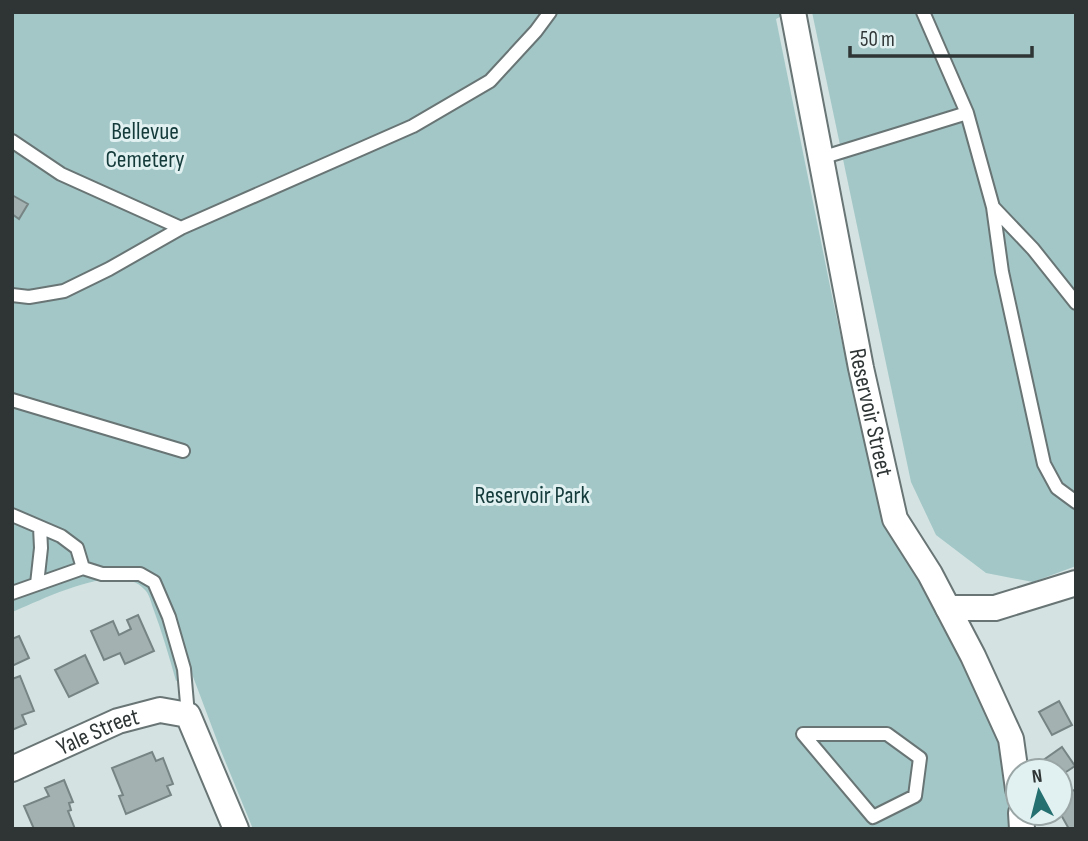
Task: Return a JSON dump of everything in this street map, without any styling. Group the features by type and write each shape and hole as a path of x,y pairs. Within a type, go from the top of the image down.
{"street":[{"name":"Reservoir Street","path":"793,12 862,368 895,519 930,574 973,656 1011,739 1014,757"},
{"path":"948,608 995,608 1076,583"},
{"name":"Yale Street","path":"12,769 118,721 160,710 188,715"},
{"path":"188,715 236,829"}],"lane":[{"path":"12,295 29,297 64,291 181,228 413,126 490,81 550,12"},
{"path":"923,12 967,113 993,207 1002,272 1044,464 1057,488 1076,502"},
{"path":"821,158 967,113"},
{"path":"12,141 61,174 181,228"},
{"path":"993,207 1033,249 1076,303"},
{"path":"12,400 183,452"},
{"path":"12,514 61,536 77,548 83,568"},
{"path":"37,584 41,548 40,527"},
{"path":"12,593 83,568 102,574 140,574 154,582 169,617 184,669 188,715"},
{"path":"803,734 887,734 920,758 915,796 875,823 829,765 803,734"}],"green space":[{"name":"Reservoir Park","path":"12,12 789,12 776,19 832,296 879,502 975,670 1004,763 1004,827 1010,829 253,829 192,674 176,681 151,600 144,589 132,581 99,580 79,585 12,612"},
{"path":"812,12 1076,12 1076,566 1033,582 986,573 936,535 911,482"}],"building":[{"path":"12,195 28,204 19,219 12,214"},
{"path":"138,615 154,651 125,664 120,653 104,660 91,631 113,621 119,635 131,629 127,620"},
{"path":"19,636 29,658 12,666 12,639"},
{"path":"85,655 98,683 69,697 55,670"},
{"path":"20,676 34,711 22,715 26,724 12,730 12,679"},
{"path":"1059,701 1072,725 1052,735 1039,712"},
{"path":"1062,747 1069,757 1048,757"},
{"path":"152,752 156,761 163,758 173,784 167,786 171,795 126,814 119,796 123,795 112,768"},
{"path":"64,780 73,802 69,803 71,810 68,811 75,829 34,829 24,806 49,796 45,788"},
{"path":"1076,789 1076,829 1069,829 1068,827 1074,827"}],"park label":[{"name":"Bellevue Cemetery","path":"145,145"}]}
